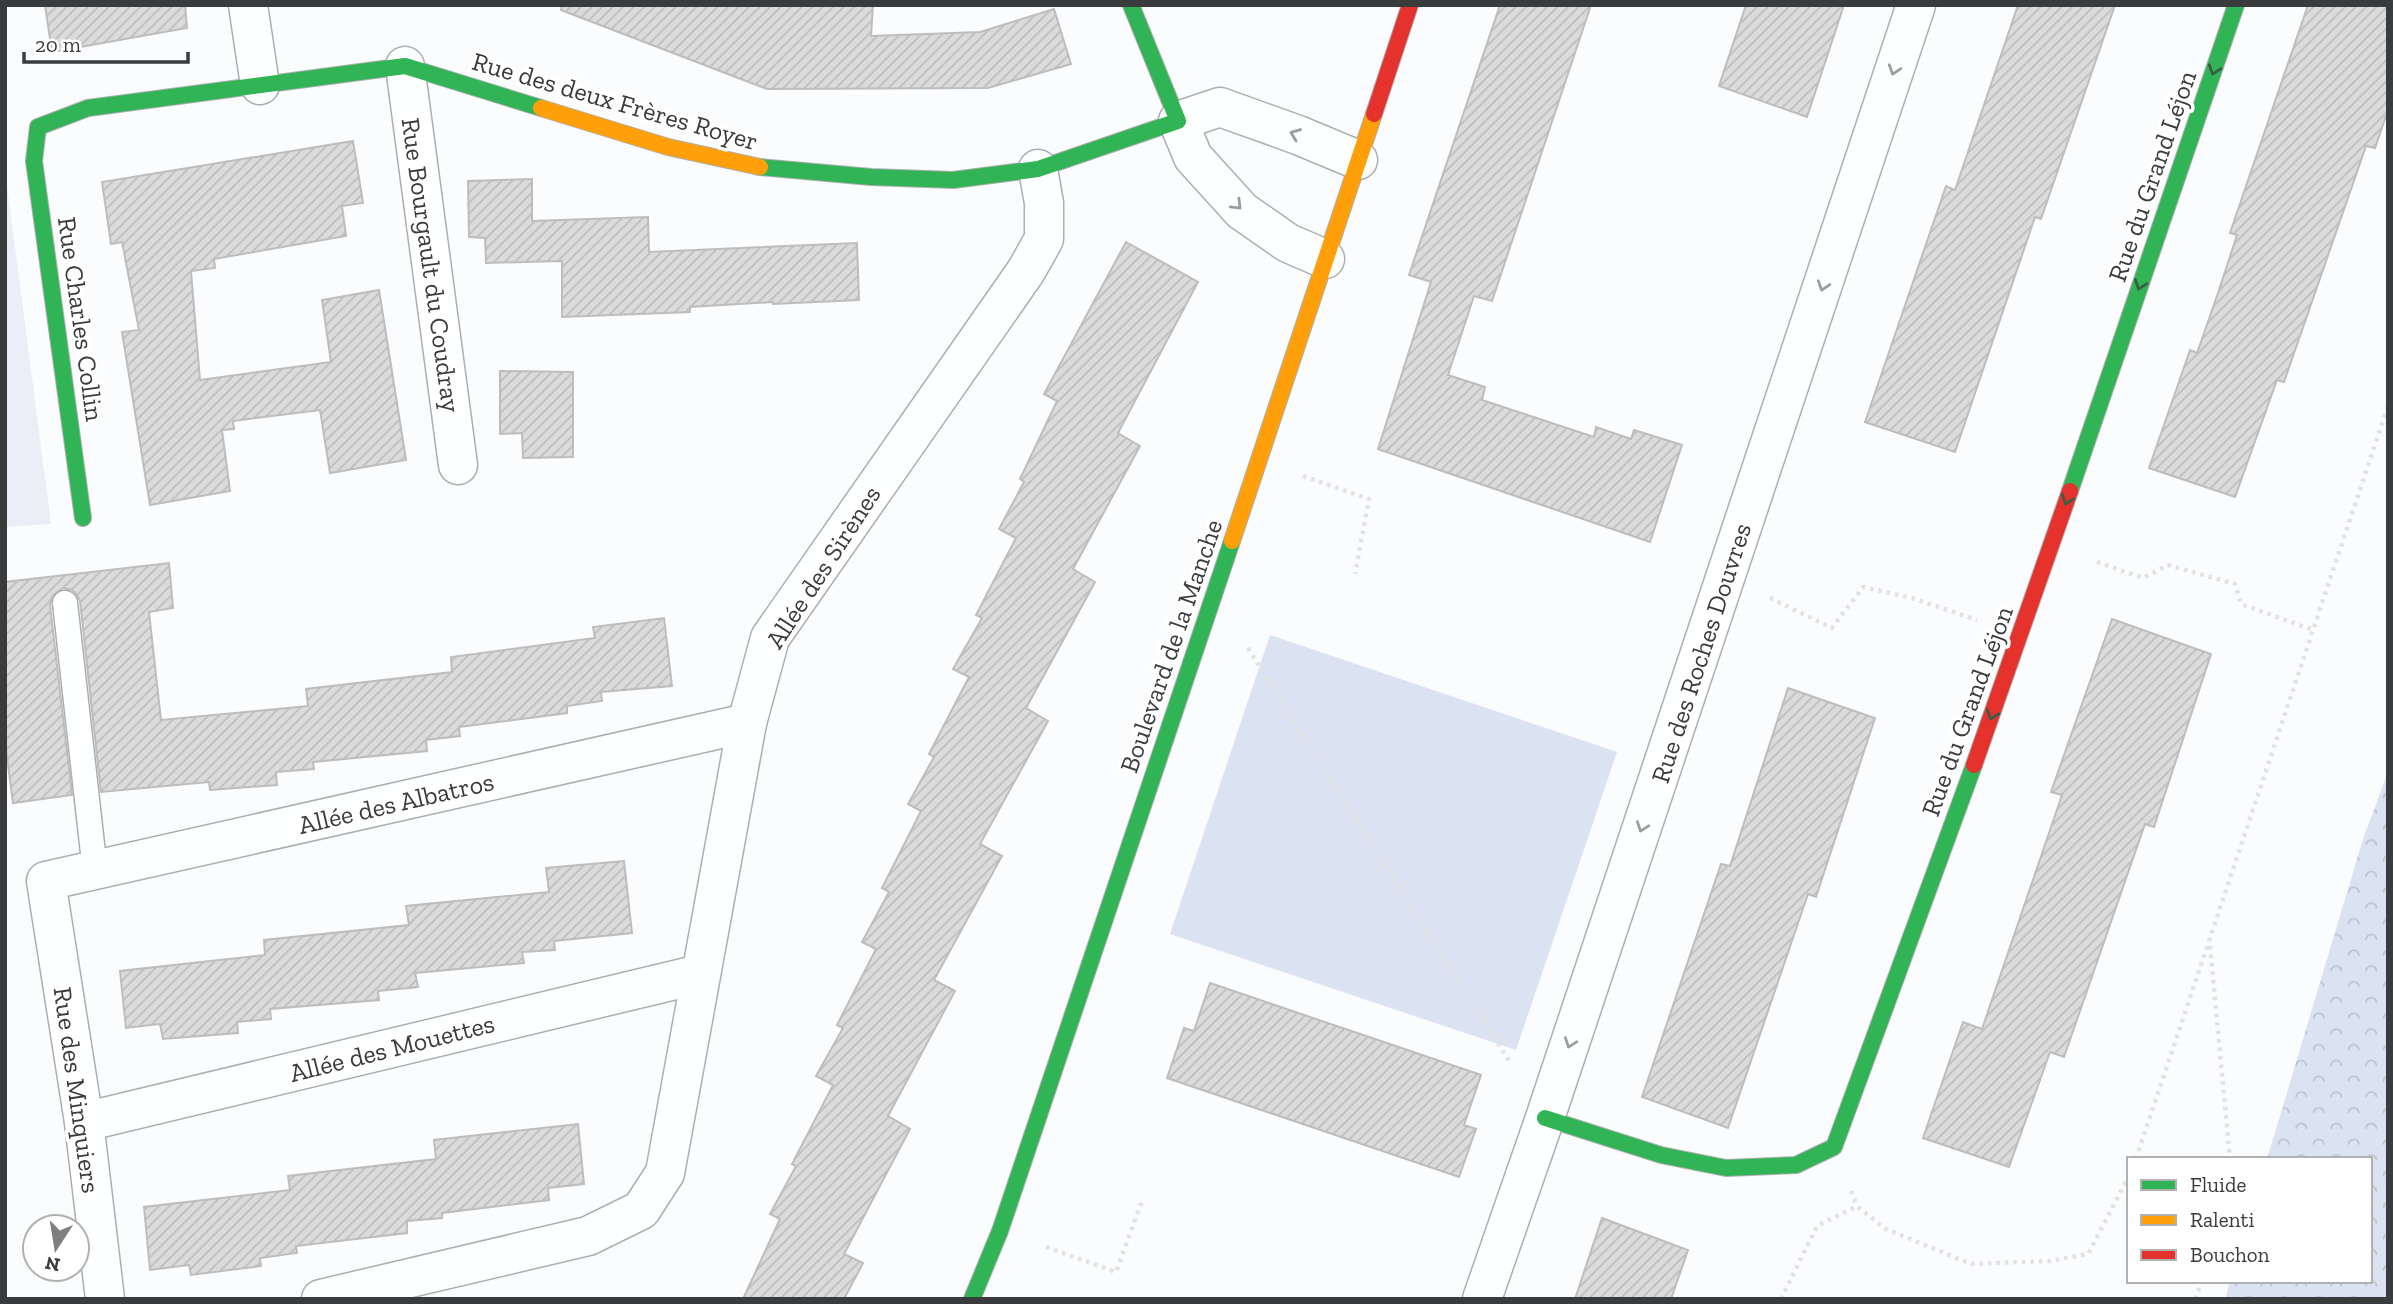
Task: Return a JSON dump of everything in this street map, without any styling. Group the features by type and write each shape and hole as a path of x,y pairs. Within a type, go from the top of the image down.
{"street":[{"path":"248,5 260,85"},
{"path":"1131,5 1193,157 1242,211 1288,243 1325,259"},
{"name":"Boulevard de la Manche","path":"972,1299 1000,1231 1409,5"},
{"name":"Rue des Roches Douvres","path":"1482,1299 1545,1118 1916,5"},
{"name":"Rue du Grand Léjon","path":"1545,1118 1661,1155 1726,1168 1796,1165 1834,1147 2021,635 2236,5"},
{"name":"Rue des deux Frères Royer","path":"38,127 88,108 405,66 668,147 768,169 871,177 953,180 1038,169 1178,121"},
{"name":"Rue Bourgault du Coudray","path":"405,66 458,465"},
{"path":"1178,121 1220,107 1357,160"},
{"name":"Rue Charles Collin","path":"38,127 34,161 83,518"},
{"name":"Allée des Sirènes","path":"321,1299 587,1236 640,1210 665,1173 747,723 770,638 1026,271 1044,239 1044,202 1038,169"},
{"name":"Allée des Albatros","path":"46,881 747,723"},
{"name":"Rue des Minquiers","path":"46,881 85,1122 105,1299"},
{"name":"Allée des Mouettes","path":"85,1122 700,974"}],"lane":[{"path":"65,603 94,871"}],"path":[{"path":"2137,1157 2388,406"},
{"path":"1292,472 1368,499 1355,574"},
{"path":"2051,547 2143,578 2168,565 2235,584 2241,604 2314,630"},
{"path":"1726,577 1832,628 1863,587 1912,598 2021,635"},
{"path":"1245,643 1545,1118"},
{"path":"2210,941 2230,1157"},
{"path":"1781,1299 1817,1226 1857,1206 1884,1228 1971,1264 2049,1261 2088,1254 2127,1180"},
{"path":"1000,1231 1116,1272 1143,1198"},
{"path":"2194,1299 2201,1283"}],"shaded area":[{"path":"5,170 51,524 5,527"}],"green space":[{"path":"1270,635 1617,752 1516,1050 1170,934"},
{"path":"2388,772 2388,1299 2225,1299 2229,1283 2372,1283 2372,1157 2268,1157 2363,839"}],"building":[{"path":"45,5 185,5 187,28 52,52"},
{"path":"562,5 873,5 871,36 980,32 1054,9 1071,64 988,88 767,89 561,10"},
{"path":"1500,5 1591,5 1492,301 1474,296 1448,375 1485,387 1482,400 1594,437 1596,427 1631,439 1634,430 1682,445 1650,542 1378,449 1431,282 1409,275"},
{"path":"1746,5 1844,5 1807,117 1719,86"},
{"path":"2018,5 2115,5 2041,219 2035,217 1955,452 1865,422 1946,186 1955,190"},
{"path":"2308,5 2388,5 2388,110 2375,148 2366,146 2284,382 2277,380 2235,497 2149,468 2190,350 2197,353 2218,293 2237,235 2230,233"},
{"path":"353,141 363,203 342,206 346,236 214,259 215,268 191,271 200,380 331,362 322,300 379,290 406,460 330,473 320,410 233,421 234,429 222,430 230,491 150,505 122,332 139,330 122,242 111,244 102,182"},
{"path":"532,179 532,221 648,217 649,252 857,243 859,300 773,302 690,307 690,312 562,317 562,261 486,263 485,238 469,237 468,181"},
{"path":"1126,242 1198,282 1118,433 1140,446 1073,569 1095,582 1026,708 1048,721 980,844 1002,856 934,980 955,991 888,1116 910,1129 844,1254 863,1263 844,1299 743,1299 780,1219 770,1214 796,1166 792,1164 833,1085 816,1076 843,1028 837,1025 876,949 862,942 889,892 882,888 921,811 908,804 934,757 929,754 969,677 953,669 982,618 976,615 1016,538 999,529 1024,482 1020,479 1057,401 1044,394"},
{"path":"500,371 573,372 573,457 523,458 522,433 500,434"},
{"path":"169,563 173,608 149,612 161,720 308,706 306,689 452,672 451,657 595,638 593,627 664,618 672,686 601,692 602,701 567,706 567,713 459,727 460,736 426,740 427,751 313,762 314,769 276,772 277,785 210,790 209,782 101,792 80,601 72,590 63,588 52,596 50,605 72,795 13,803 5,742 5,582"},
{"path":"2112,619 2211,654 2154,827 2145,824 2064,1057 2050,1052 2009,1167 1923,1138 1963,1022 1982,1029 2062,795 2051,792"},
{"path":"1788,688 1875,718 1816,897 1808,894 1728,1128 1642,1097 1721,864 1730,866"},
{"path":"624,861 632,933 554,941 555,950 522,952 524,963 415,973 418,987 378,991 379,1000 270,1009 271,1019 237,1022 238,1033 163,1039 160,1024 126,1028 120,971 265,955 264,940 409,925 406,906 549,892 546,868"},
{"path":"1210,983 1481,1075 1464,1125 1476,1129 1459,1177 1167,1078 1184,1028 1194,1031"},
{"path":"578,1124 584,1184 548,1188 549,1200 442,1213 442,1218 407,1221 407,1233 296,1246 297,1253 260,1258 261,1266 191,1275 189,1265 150,1270 144,1207 290,1190 288,1176 436,1159 434,1140"},
{"path":"1602,1218 1688,1250 1671,1299 1575,1299"}],"traffic: fast":[{"path":"760,167 871,177 953,180 1038,169 1178,121 1131,5"},
{"path":"2070,491 2236,5"},
{"path":"83,518 34,161 38,127 88,108 405,66 541,108"},
{"path":"972,1299 1000,1231 1232,541"},
{"path":"1545,1118 1661,1155 1726,1168 1796,1165 1834,1147 1974,765"}],"traffic: slow":[{"path":"541,108 668,147 760,167"},
{"path":"1232,541 1374,114"}],"traffic: jam":[{"path":"1374,114 1410,5"},
{"path":"1974,765 2070,491"}]}
